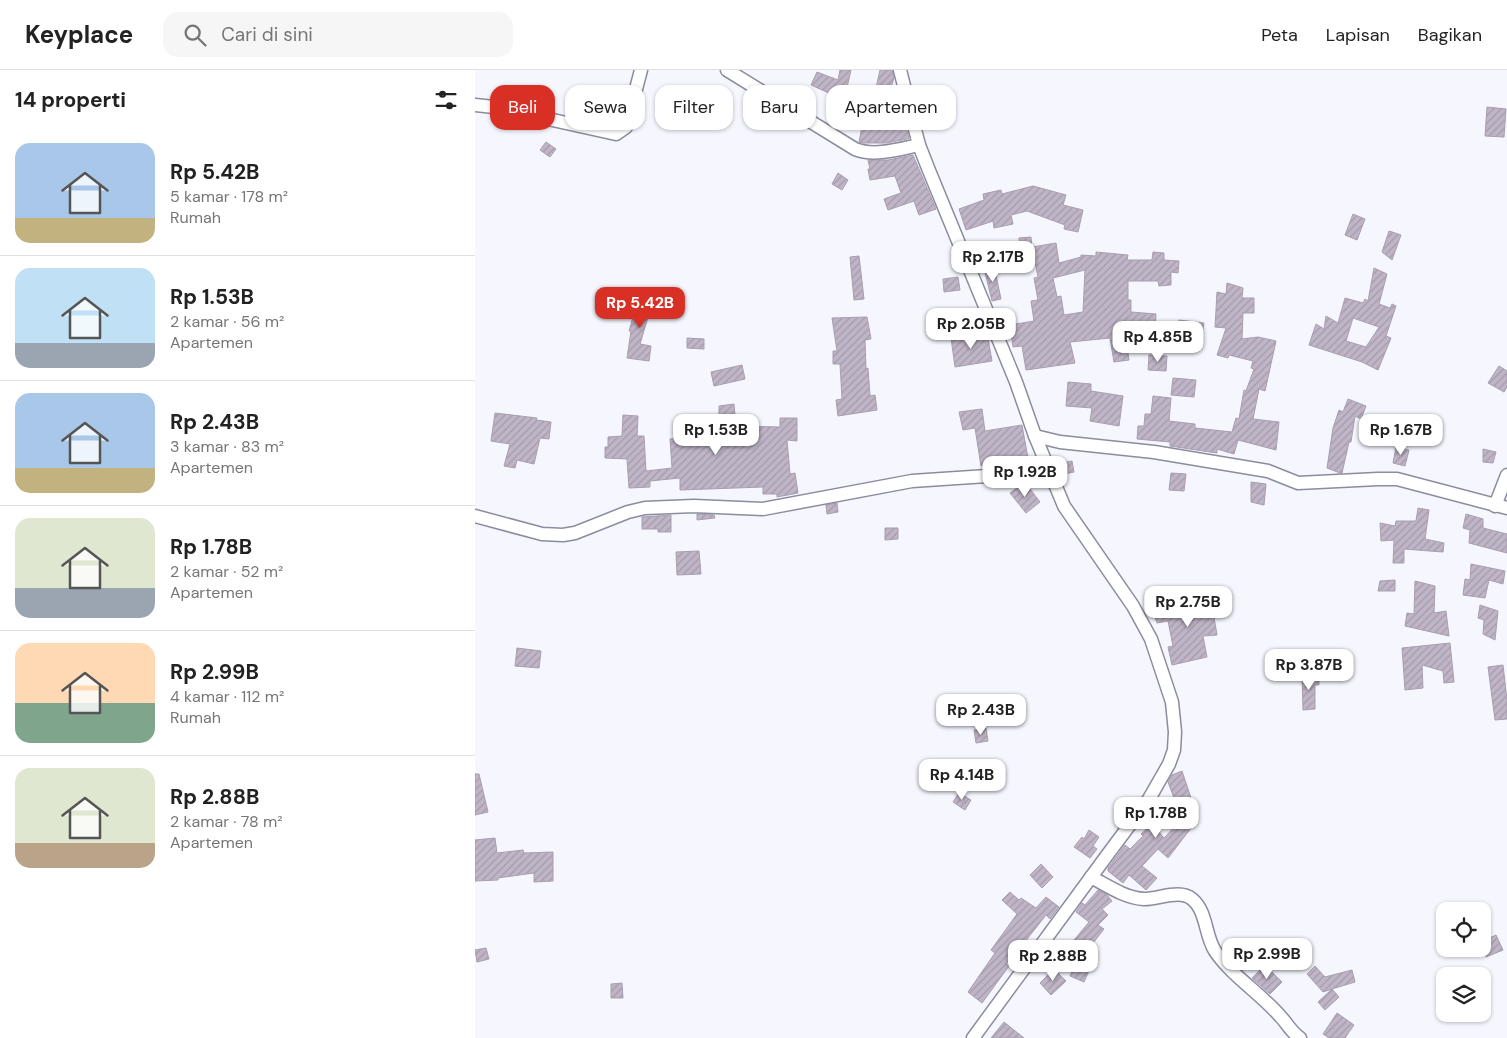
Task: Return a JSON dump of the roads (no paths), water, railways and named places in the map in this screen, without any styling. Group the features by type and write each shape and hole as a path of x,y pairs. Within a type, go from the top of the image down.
{"street":[{"path":"475,105 494,107 616,134 626,127 641,70"},
{"path":"727,70 855,149 863,152 887,151 919,145"},
{"path":"900,70 919,145 1016,382 1035,436 1064,506 1133,606 1151,639 1172,702 1175,732 1174,750 1159,784 973,1038"},
{"path":"1035,436 1060,442 1154,452 1267,471 1298,484 1378,479 1411,482 1501,507 1507,474"},
{"path":"475,516 541,534 563,535 575,533 628,512 645,508 694,506 763,509 913,481 987,476 1052,477"},
{"path":"1091,877 1124,894 1145,899 1186,895 1191,898 1200,909 1211,944 1219,956 1228,967 1281,1016 1300,1038"}]}
